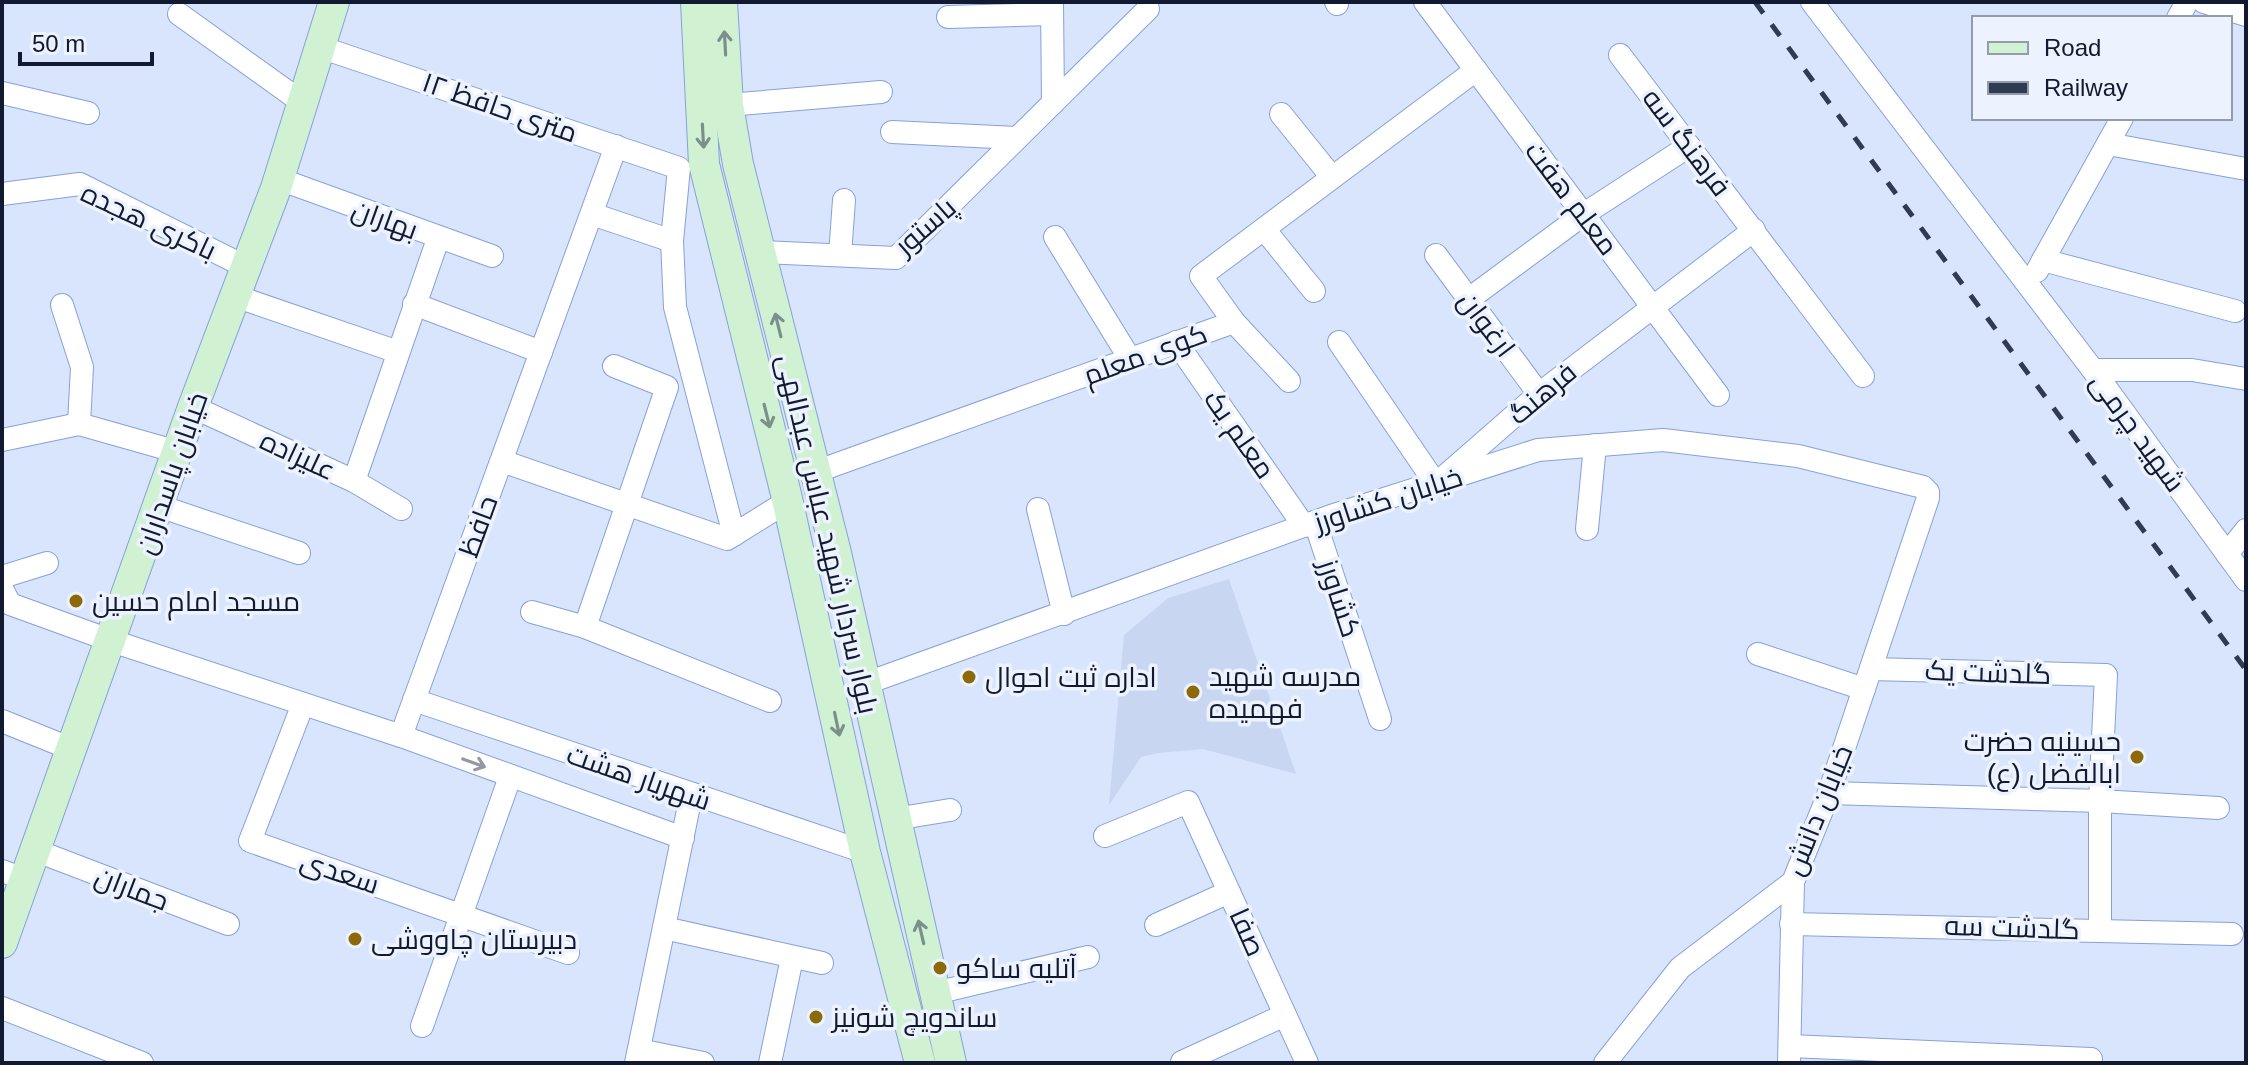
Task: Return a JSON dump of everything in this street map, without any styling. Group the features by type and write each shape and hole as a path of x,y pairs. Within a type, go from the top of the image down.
{"street":[{"name":"خیابان پاسداران","path":"2,943 13,875 37,851 193,407 279,179 334,2"},
{"name":"بلوار سردار شهید عباس عبدالهی","path":"696,2 704,164 788,501 865,852 920,1063"},
{"name":"بلوار سردار شهید عباس عبدالهی","path":"722,2 728,105 738,164 815,472 951,1063"},
{"name":"معلم هفت","path":"1425,2 1718,395"},
{"name":"شهید چرمی","path":"1812,2 2093,370 2246,580"},
{"path":"2204,2 2246,15"},
{"path":"948,17 1052,8 1053,103"},
{"name":"پاستور","path":"760,252 896,258 1148,9"},
{"path":"179,14 303,103"},
{"name":"۱۲ متری حافظ","path":"320,47 679,168 672,241"},
{"name":"فرهنگ سه","path":"1620,55 1863,376"},
{"name":"کوی معلم","path":"815,472 1234,322 1201,276 1476,70"},
{"path":"728,105 881,92"},
{"path":"2,93 88,113"},
{"path":"1281,114 1331,176"},
{"path":"2029,285 2121,120"},
{"path":"892,132 1017,138"},
{"path":"2108,144 2246,169"},
{"name":"حافظ","path":"401,736 616,146"},
{"path":"1469,299 1584,214 1689,146"},
{"name":"بهاران","path":"279,179 492,256"},
{"name":"باکری هجده","path":"2,194 80,184 246,267"},
{"path":"840,255 844,200"},
{"path":"592,214 672,241 675,307 734,535"},
{"path":"1264,229 1314,291"},
{"path":"1651,306 1754,230"},
{"path":"1055,237 1130,359"},
{"path":"354,481 438,239"},
{"name":"ارغوان","path":"1436,255 1539,394"},
{"path":"2043,260 2235,311"},
{"path":"235,296 398,352"},
{"path":"414,304 541,352"},
{"path":"62,305 82,367 79,424"},
{"name":"فرهنگ","path":"1436,484 1539,394 1651,306"},
{"path":"1234,322 1289,381"},
{"name":"معلم یک","path":"1176,342 1310,524"},
{"path":"1339,342 1436,484"},
{"path":"585,627 667,387 614,366"},
{"path":"2093,370 2192,370 2246,379"},
{"name":"علیزاده","path":"193,407 354,481 401,509"},
{"path":"2,440 79,424 178,452"},
{"name":"خیابان کشاورز","path":"864,684 1310,524 1538,450 1663,440 1798,456 1923,487 1928,492"},
{"path":"1587,529 1595,445"},
{"path":"502,461 727,539 788,501"},
{"name":"خیابان دانش","path":"1610,1062 1680,968 1793,882 1829,793 1928,492"},
{"path":"159,506 299,553"},
{"path":"1038,509 1064,614"},
{"name":"کشاورز","path":"1310,524 1380,719"},
{"path":"2227,554 2246,530"},
{"path":"2,577 47,563"},
{"path":"2,589 10,604 112,641 401,736 683,838"},
{"path":"532,612 585,627 770,701"},
{"name":"گلدشت یک","path":"1758,654 1867,679 2106,675 2100,801"},
{"path":"829,689 864,684"},
{"name":"شهریار هشت","path":"414,700 691,796 865,852"},
{"name":"سعدی","path":"303,704 250,841 462,913 568,953"},
{"path":"2,721 74,750"},
{"path":"422,1026 510,777"},
{"path":"1829,793 2100,801 2218,808"},
{"path":"691,796 637,1056 703,1063"},
{"path":"2100,801 2100,930"},
{"name":"صفا","path":"1105,836 1188,802 1307,1063"},
{"path":"895,819 950,810"},
{"name":"جماران","path":"37,851 228,924"},
{"path":"1793,882 1790,1055 2091,1059"},
{"path":"1156,925 1229,892"},
{"name":"گلدشت سه","path":"1791,924 2232,934"},
{"path":"664,928 822,963"},
{"path":"935,993 1088,957"},
{"path":"770,1063 792,958"},
{"path":"2,1008 142,1063"},
{"path":"1182,1062 1285,1015"}],"shaded area":[{"name":"مدرسه شهید فهمیده","path":"1229,579 1296,774 1203,749 1158,753 1141,757 1109,805 1124,635 1168,598"}],"railway":[{"path":"1755,2 2246,670"}],"place":[{"name":"مسجد امام حسین","path":"76,601"},
{"name":"اداره ثبت احوال","path":"969,677"},
{"name":"مدرسه شهید فهمیده","path":"1193,692"},
{"name":"حسینیه حضرت ابالفضل (ع)","path":"2137,757"},
{"name":"دبیرستان چاووشی","path":"355,939"},
{"name":"آتلیه ساکو","path":"940,968"},
{"name":"ساندویچ شونیز","path":"816,1017"}]}
